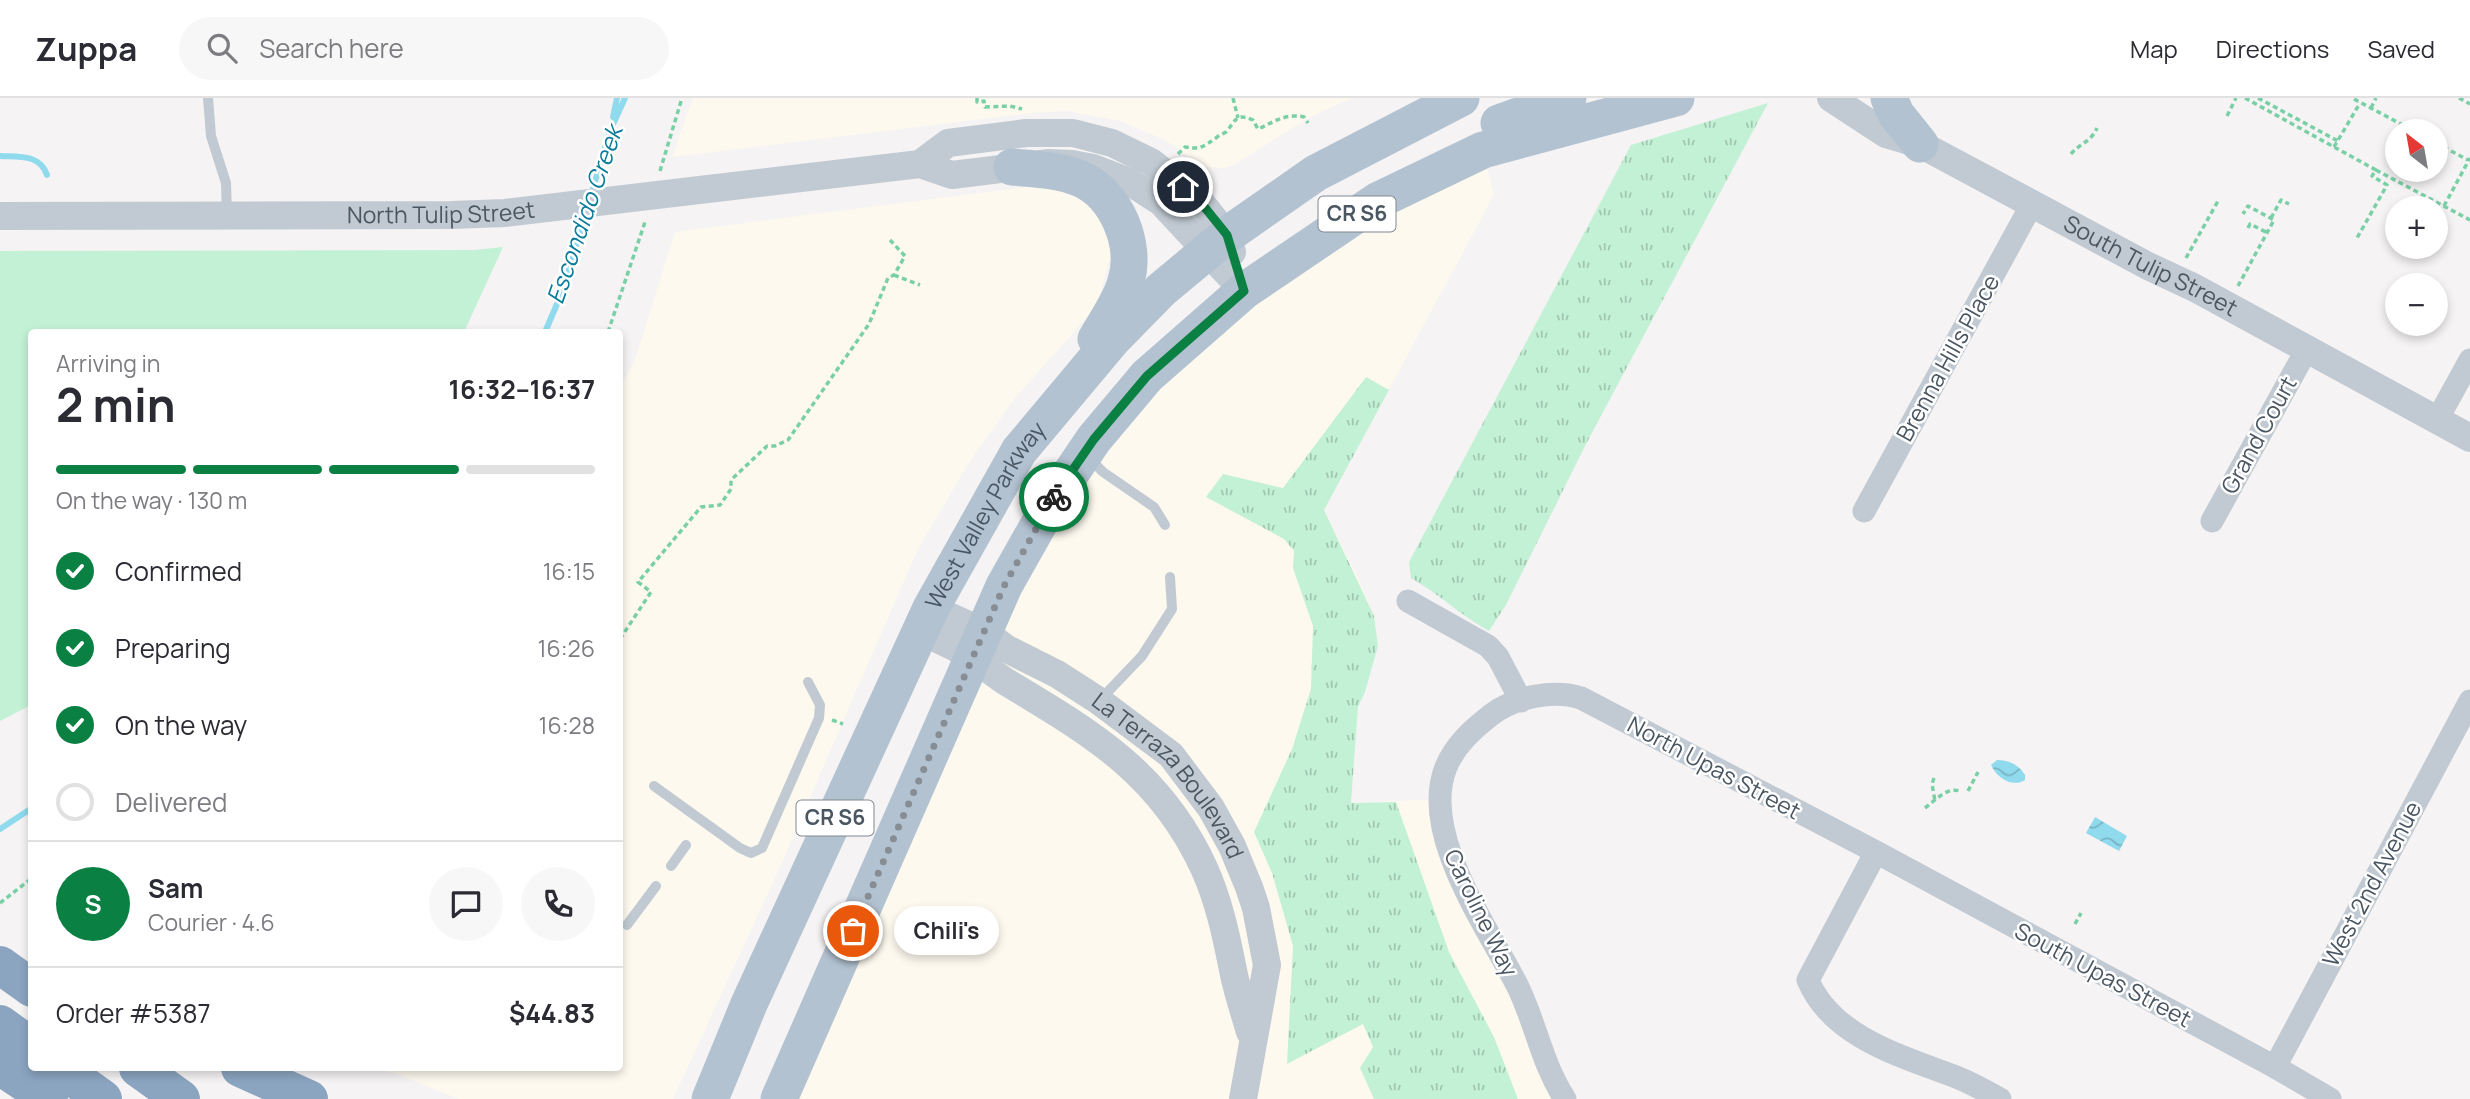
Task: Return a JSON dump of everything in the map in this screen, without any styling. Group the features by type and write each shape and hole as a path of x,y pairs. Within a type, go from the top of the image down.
{"highway":[{"path":"0,958 28,970"},
{"path":"0,965 28,985"},
{"path":"0,1024 28,1044"},
{"path":"0,1066 49,1099"},
{"path":"64,1071 103,1099"},
{"path":"142,1071 181,1099"},
{"path":"247,1071 309,1099"}],"main road":[{"name":"West Valley Parkway","path":"710,1099 749,1004 926,620 1019,451 1112,340 1161,290 1217,244 1316,173 1461,98"},
{"path":"1377,201 1375,188 1383,178 1412,159 1498,123 1568,98"},
{"name":"West Valley Parkway","path":"779,1099 1004,586 1045,513 1121,405 1147,376 1244,291 1377,201 1483,150 1676,98"},
{"path":"1889,98 1896,114 1920,144"},
{"path":"1012,167 1065,174 1092,185 1110,204 1126,238 1129,262 1125,286 1069,390"}],"street":[{"name":"South Tulip Street","path":"1831,98 1886,134 1920,144 2157,271 2195,288 2470,438"},
{"name":"North Tulip Street","path":"920,164 948,143 1026,133 1073,134 1112,143 1151,162 1198,199 1217,244 1244,291"},
{"name":"North Tulip Street","path":"0,216 452,215 530,211 920,164 952,175 1049,163 1093,168 1130,182 1217,244"},
{"name":"Brenna Hills Place","path":"1864,511 2032,204"},
{"name":"Grand Court","path":"2212,521 2306,349"},
{"path":"2437,420 2470,360"},
{"path":"1408,601 1488,646 1498,657 1521,701"},
{"name":"La Terraza Boulevard","path":"926,620 978,645 1007,649 1057,674 1099,701 1171,755 1211,808 1232,846 1256,908 1267,965 1243,1099"},
{"name":"La Terraza Boulevard","path":"978,645 998,677 1124,759 1151,785 1184,830 1205,869 1221,912 1233,972 1252,1038"},
{"name":"Caroline Way","path":"1550,694 1498,709 1475,727 1458,746 1445,768 1441,799 1444,834 1458,874 1519,989 1540,1049 1565,1099"},
{"name":"North Upas Street","path":"1550,694 1567,694 1581,698 1876,852"},
{"name":"West 2nd Avenue","path":"2275,1067 2470,701"},
{"path":"1876,852 1808,980 1815,997 1868,1042 1906,1060 1954,1076 2000,1099"},
{"name":"South Upas Street","path":"1876,852 2330,1099"}],"lane":[{"path":"208,98 211,136 226,183 227,215"},
{"path":"1084,454 1103,472 1154,507 1165,525"},
{"path":"1099,701 1142,656 1172,609 1170,577"},
{"path":"654,786 740,848 751,853 762,848 819,718 820,705 808,682"},
{"path":"671,866 686,845"},
{"path":"627,925 656,886"}],"path":[{"path":"977,98 977,102 984,101 985,107 1015,106 1027,113"},
{"path":"1233,98 1238,118"},
{"path":"2227,116 2236,98"},
{"path":"2245,98 2425,196"},
{"path":"2258,98 2338,141"},
{"path":"2371,108 2376,98"},
{"path":"2459,98 2470,104"},
{"path":"2354,99 2392,119"},
{"path":"2334,147 2360,103"},
{"path":"1178,154 1183,148 1199,149 1207,146 1228,131 1231,123 1238,118 1249,118 1258,130 1284,117 1301,116 1308,123"},
{"path":"2071,154 2078,145 2089,141 2097,128"},
{"path":"2448,149 2470,160 2448,199"},
{"path":"2357,238 2387,185 2372,176 2376,170"},
{"path":"2270,218 2281,200 2289,204"},
{"path":"2185,260 2218,201"},
{"path":"2237,287 2274,220 2248,206 2243,214"},
{"path":"2448,208 2470,220"},
{"path":"2248,228 2250,224 2267,233"},
{"path":"623,634 651,592 638,582 701,507 720,505 731,489 731,480 767,446 775,446 788,440 869,324 888,278 894,275 905,257 890,240"},
{"path":"894,275 920,285"},
{"path":"1968,791 1979,772"},
{"path":"1934,778 1932,784 1935,801"},
{"path":"1925,808 1947,791 1960,791"},
{"path":"0,904 28,881"},
{"path":"2075,924 2081,913"}],"shaded area":[{"path":"693,98 1352,98 1310,117 1234,165 1224,168 1204,167 1165,140 1120,121 1067,111 672,157"},
{"path":"1483,150 1494,195 1324,510 1374,616 1378,646 1358,707 1351,803 1441,799 1444,834 1565,1099 779,1099 963,680 1147,376"},
{"path":"1050,184 1092,202 1114,243 1097,306 1015,398 968,464 917,551 776,876 673,1099 459,1099 386,1071 623,1071 623,382 634,363 675,232"}],"green space":[{"path":"1768,103 1587,442 1506,605 1489,631 1411,578 1409,562 1631,145"},
{"path":"503,247 465,329 28,329 28,707 0,721 0,251 474,250"},
{"path":"1366,377 1389,390 1324,510 1374,616 1378,646 1358,707 1351,803 1396,802 1449,952 1494,1037 1518,1099 1374,1099 1360,1068 1373,1047 1363,1024 1287,1064 1293,946 1272,873 1254,832 1292,749 1311,689 1313,626 1293,568 1294,551 1284,539 1206,497 1223,474 1283,488"}],"water":[{"path":"1997,760 2017,766 2023,771 2025,780 2015,783 2001,778 1991,765"},
{"path":"2095,817 2127,836 2119,851 2086,833"}],"waterway":[{"path":"613,117 617,98"},
{"name":"Escondido Creek","path":"591,195 610,131 625,98"},
{"path":"0,156 34,160 44,168 47,175"},
{"name":"Escondido Creek","path":"546,329 563,290 586,212"},
{"name":"Escondido Creek","path":"0,829 28,811"}],"way so far":[{"path":"853,931 1004,586 1054,497"}],"place":[{"name":"Chili's","path":"853,931"}],"route":[{"path":"1054,497 1094,439 1147,376 1244,291 1227,235 1198,199 1183,187"}]}
